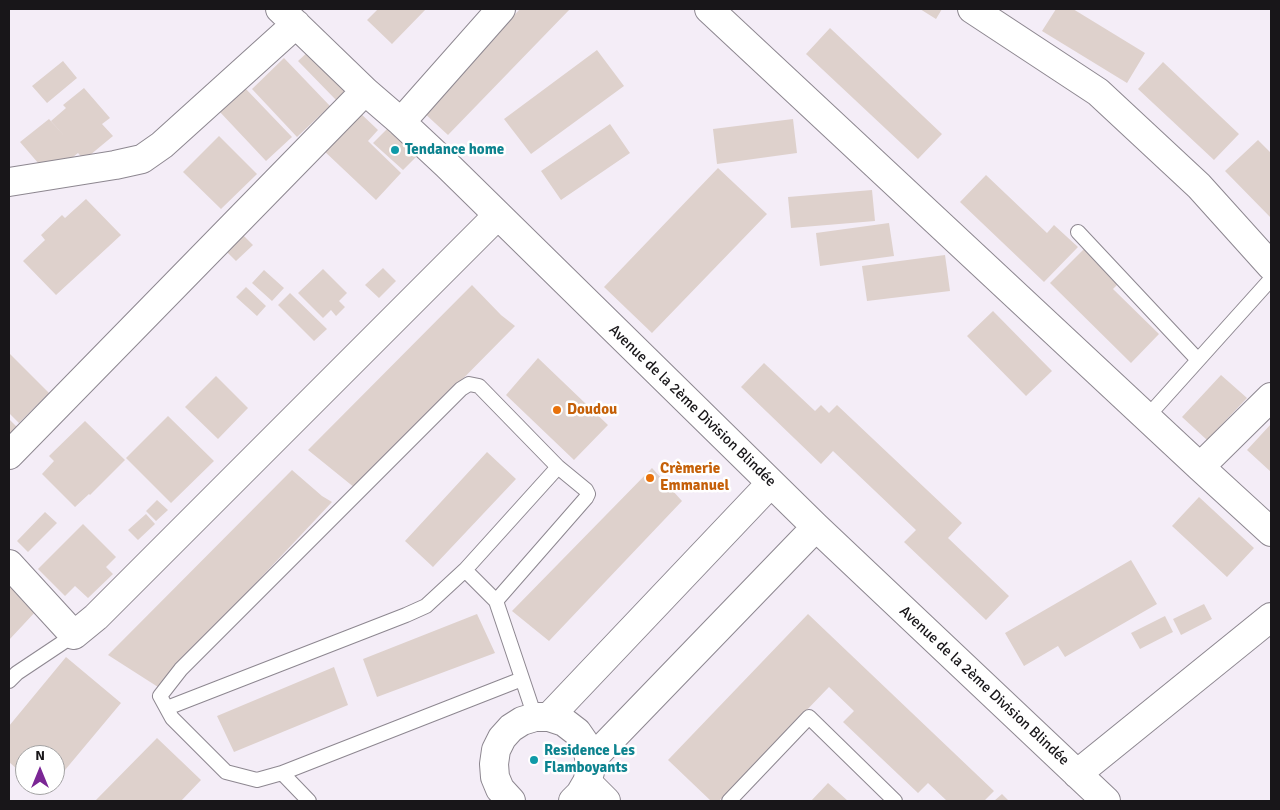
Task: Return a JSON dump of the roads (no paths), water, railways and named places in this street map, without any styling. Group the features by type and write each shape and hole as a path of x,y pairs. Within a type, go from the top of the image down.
{"street":[{"path":"401,122 502,9"},
{"path":"709,9 1271,532"},
{"path":"972,9 1098,92 1199,186 1271,266"},
{"path":"9,182 142,159 162,144 288,16"},
{"name":"Avenue de la 2ème Division Blindée","path":"288,16 365,91 401,122 816,527 1106,801"},
{"path":"9,455 365,91"},
{"path":"9,564 74,635 96,617 498,216"},
{"path":"1200,467 1271,397"},
{"path":"542,717 771,483"},
{"path":"584,781 816,527"},
{"path":"1077,774 1271,617"},
{"path":"511,801 500,789 495,777 494,764 496,750 502,738 511,728 522,721 542,717 564,722 577,732 586,745 584,781"},
{"path":"584,781 606,801"}],"lane":[{"path":"1078,232 1198,360"},
{"path":"1146,417 1271,279"},
{"path":"496,601 588,494 586,490 558,467 480,386 469,384 461,389 181,669 160,696 172,718 226,772 257,780 282,773 522,679"},
{"path":"167,708 426,606 466,570 558,467"},
{"path":"466,570 496,601 522,679 542,717"},
{"path":"9,681 17,673 74,635"},
{"path":"729,801 809,717 895,801"},
{"path":"282,773 308,801"}],"place":[{"name":"Tendance home","path":"395,150"},
{"name":"Doudou","path":"557,410"},
{"name":"Crèmerie Emmanuel","path":"650,478"},
{"name":"Residence Les Flamboyants","path":"534,760"}]}
